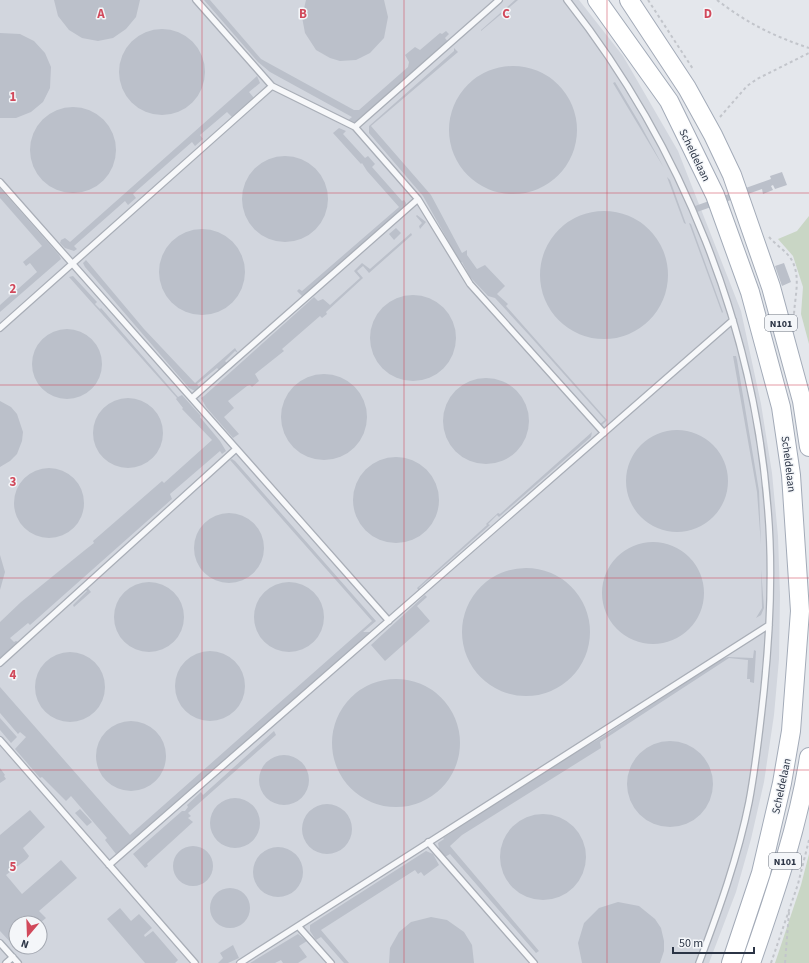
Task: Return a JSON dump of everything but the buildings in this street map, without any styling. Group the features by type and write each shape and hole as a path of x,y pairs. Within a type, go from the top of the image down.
{"main road":[{"name":"Scheldelaan","path":"597,0 669,101 715,195 750,292 781,407 791,476 800,611 792,731 782,783 761,873 731,963"},
{"name":"Scheldelaan","path":"629,0 687,88 713,135 732,175 771,287 802,401 809,447"},
{"path":"691,146 713,135"},
{"name":"Scheldelaan","path":"751,963 780,879 804,790 809,757"}],"lane":[{"path":"196,0 272,86 355,127 418,199 470,284 604,433"},
{"path":"355,127 499,0"},
{"path":"567,0 622,74 657,135 687,196 734,320 752,399 763,464 770,550 769,625 761,722 749,802 720,905 699,963"},
{"path":"0,328 272,86"},
{"path":"0,182 388,621"},
{"path":"192,398 418,199"},
{"path":"109,865 734,320"},
{"path":"0,663 236,449"},
{"path":"240,963 769,625"},
{"path":"0,740 195,963"},
{"path":"428,842 534,963"},
{"path":"298,926 331,963"},
{"path":"0,943 18,963"},
{"path":"6,963 13,957"}],"path":[{"path":"717,0 750,24 766,32 809,48"},
{"path":"720,117 747,86 757,79 809,53"},
{"path":"771,963 790,908 809,840"},
{"path":"785,963 790,908"}],"shaded area":[{"path":"0,0 579,0 623,56 678,151 741,311 761,404 772,473 778,536 780,595 779,659 774,715 764,782 751,839 736,892 709,963 0,963"}],"green space":[{"path":"809,216 809,344 801,314 803,287 793,256 778,239 797,231"},
{"path":"809,854 809,963 775,963 801,885"}]}
